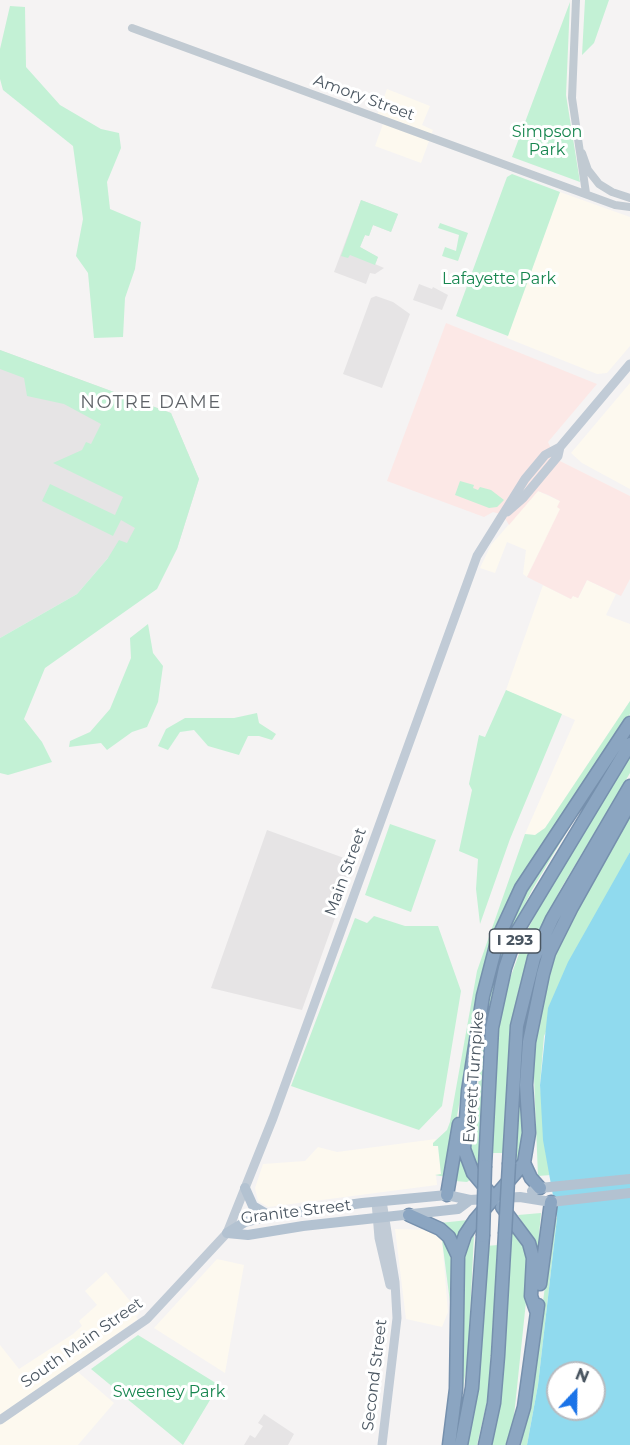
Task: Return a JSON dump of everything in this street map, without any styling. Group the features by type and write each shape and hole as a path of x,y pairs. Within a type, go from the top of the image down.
{"highway":[{"path":"447,1195 487,979 509,912 521,888 630,723"},
{"name":"Everett Turnpike","path":"461,1445 472,1388 483,1236 492,1028 505,969 518,930 630,744"},
{"name":"I 293","path":"485,1445 495,1395 517,1026 534,958 552,919 630,786"},
{"path":"449,1445 456,1389 458,1256 465,1235 524,1164 529,1141 526,1085 529,1042 549,953 630,802"},
{"path":"468,1091 464,1149 468,1165 529,1243 533,1258 531,1296 537,1313"},
{"path":"524,1164 531,1178 544,1188"},
{"path":"513,1445 524,1407 551,1202"},
{"path":"409,1215 440,1229 449,1237 458,1256"}],"main road":[{"name":"Main Street","path":"227,1233 273,1118 470,572 483,544 525,479 545,455 560,447 630,364"},
{"name":"Granite Street","path":"520,1197 544,1188 630,1179"},
{"path":"245,1188 253,1206 270,1216"},
{"name":"Granite Street","path":"227,1233 245,1222 270,1216 379,1201 447,1195 470,1200 520,1197 551,1202 630,1193"},
{"name":"Granite Street","path":"227,1233 248,1235 458,1209 470,1200"},
{"name":"Second Street","path":"379,1201 380,1218 397,1309 397,1330 382,1445"},
{"name":"South Main Street","path":"0,1420 147,1319 227,1233"}],"street":[{"path":"576,0 572,90 586,193"},
{"name":"Amory Street","path":"132,28 615,205 630,207"},
{"path":"579,144 595,180 612,192 630,198"},
{"name":"Amory Street","path":"586,193 630,198"}],"shaded area":[{"path":"387,89 430,106 422,125 433,130 421,163 375,146 383,124 375,121"},
{"path":"560,192 630,217 630,346 607,373 597,374 507,338"},
{"path":"361,200 398,214 391,232 373,225 369,236 365,235 360,247 378,257 375,264 384,268 375,274 370,273 366,284 334,272"},
{"path":"419,284 432,289 433,287 448,295 442,310 413,300"},
{"path":"376,296 393,302 410,314 382,388 343,374 371,298"},
{"path":"446,323 597,384 548,442 556,459 630,496 630,579 621,596 587,580 578,598 573,596 571,599 527,577 560,509 557,507 560,501 548,495 538,491 509,525 503,515 493,512 484,517 387,481"},
{"path":"0,350 171,413 199,479 177,549 108,558 77,594 0,638"},
{"path":"630,383 630,489 582,463 571,453"},
{"path":"538,491 560,501 561,509 527,577 523,574 526,550 507,542 495,573 480,568 491,545"},
{"path":"587,580 616,594 606,615 630,624 630,701 545,828 535,835 525,834 575,720 506,690 543,585 571,599 573,596 578,598"},
{"path":"267,830 355,862 302,1010 211,988"},
{"path":"436,1139 433,1143 438,1146 441,1175 436,1175 437,1185 268,1207 258,1201 255,1188 263,1164 305,1161 318,1147 337,1152"},
{"path":"395,1229 430,1230 442,1240 448,1312 442,1327 406,1319"},
{"path":"217,1259 244,1265 225,1373 154,1328"},
{"path":"106,1272 140,1313 136,1317 138,1319 71,1366 114,1403 78,1445 0,1445 0,1345 19,1369 73,1334 82,1326 79,1321 97,1305 85,1291"},
{"path":"264,1414 294,1434 288,1445 244,1445 250,1435 255,1438 263,1426 258,1423"}],"green space":[{"path":"585,0 609,0 594,43 582,55"},
{"name":"Simpson Park","path":"570,2 566,95 580,182 512,157"},
{"path":"10,6 25,7 26,67 60,105 101,129 119,133 121,148 107,182 110,209 141,222 135,269 125,298 123,337 94,338 88,273 76,256 83,219 73,146 3,90 0,79 0,49"},
{"name":"Lafayette Park","path":"512,174 560,192 508,336 456,316 507,177"},
{"path":"361,200 398,214 391,232 373,225 369,236 365,235 360,247 378,257 375,265 350,255 348,258 341,256"},
{"path":"440,223 468,233 458,261 442,256 445,247 456,251 459,235 438,228"},
{"path":"0,350 171,413 199,479 177,549 157,589 45,668 24,719 42,742 52,762 8,775 0,773 0,638 77,594 108,558 119,540 127,543 135,528 121,520 113,536 42,501 50,484 115,515 123,497 53,463 82,450 86,442 91,444 101,424 64,404 27,396 24,378 0,369"},
{"path":"460,481 474,485 473,488 478,490 480,487 491,490 504,500 497,507 489,508 455,495"},
{"path":"148,624 153,653 163,666 158,702 147,727 132,732 107,750 101,743 69,747 70,741 90,732 110,709 131,658 130,638"},
{"path":"506,690 562,714 510,839 480,924 476,889 478,859 459,851 472,790 469,784 479,735 485,737"},
{"path":"630,701 630,714 531,863 506,909 473,1027 446,1177 435,1175 441,1174 438,1146 433,1146 433,1143 447,1130 450,1122 477,971 525,834 535,835 545,828"},
{"path":"257,713 259,723 276,734 272,740 259,736 248,736 239,755 208,746 194,730 180,732 168,750 158,746 166,729 185,718 234,718"},
{"path":"630,755 630,773 559,892 527,960 518,992 509,1046 504,1153 491,1153 499,1026 509,981 529,927 552,883"},
{"path":"584,803 532,890 512,930 497,975 488,1016 478,1166 475,1167 470,1154 470,1141 479,1079 483,1027 499,948 524,888"},
{"path":"630,813 630,852 544,1036 540,1085 551,1175 538,1176 533,1053 542,992 560,940"},
{"path":"390,824 436,840 411,912 365,895"},
{"path":"374,916 405,926 438,926 461,991 442,1106 419,1130 291,1086 355,918 367,923"},
{"path":"557,923 559,924 534,993 524,1135 519,1162 516,1163 523,1033 530,995"},
{"path":"459,1156 470,1180 467,1182 455,1181"},
{"path":"541,1213 539,1235 542,1236 538,1256 531,1236 518,1215"},
{"path":"557,1218 538,1385 527,1445 521,1445 530,1399 554,1219"},
{"path":"468,1220 456,1243 440,1223"},
{"path":"512,1230 525,1246 529,1273 514,1416 507,1445 491,1445 502,1384"},
{"path":"438,1232 453,1256 453,1310 451,1310 442,1240 436,1235"},
{"path":"474,1234 468,1356 456,1435 464,1254"},
{"path":"498,1245 488,1397 477,1445 466,1445 477,1387 486,1246"},
{"name":"Sweeney Park","path":"138,1335 219,1385 183,1445 91,1369"}],"water":[{"path":"630,852 630,1445 527,1445 538,1385 557,1218 543,1140 540,1085 548,1008 568,962"}],"district":[{"name":"NOTRE DAME","path":"151,403"}]}
